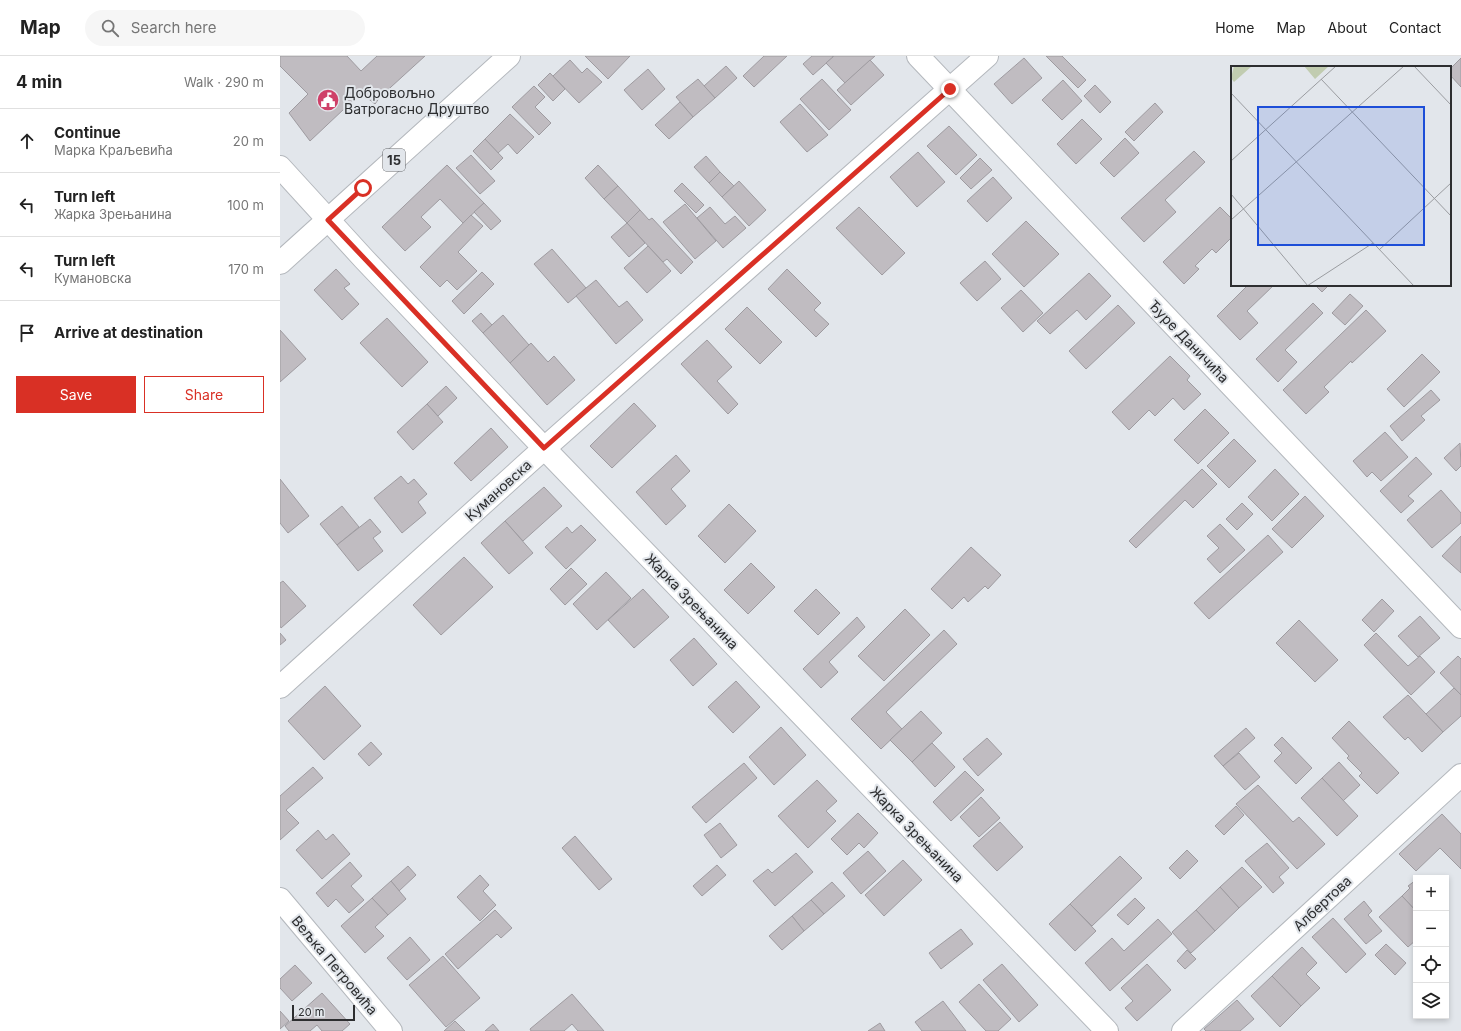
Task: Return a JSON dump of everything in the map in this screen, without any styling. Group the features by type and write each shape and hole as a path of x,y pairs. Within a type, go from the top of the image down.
{"street":[{"name":"15","path":"280,263 509,56"},
{"name":"Ђуре Даничића","path":"918,56 1461,627"},
{"name":"Кумановска","path":"280,687 544,448 987,56"},
{"name":"Жарка Зрењанина","path":"280,167 328,220 544,448 1097,1028"},
{"name":"Албертова","path":"1184,1031 1461,775"},
{"name":"Вељка Петровића","path":"280,899 391,1031"}],"building":[{"name":"Добровољно Ватрогасно Друштво","path":"280,56 347,56 361,71 377,56 425,56 380,97 375,104 361,93 310,141 289,113 308,94 280,66"},
{"path":"585,56 630,56 608,79"},
{"path":"764,56 787,56 754,87 743,76"},
{"path":"812,56 833,57 813,75 803,64"},
{"path":"834,56 875,56 845,83 826,63"},
{"path":"1046,56 1062,56 1086,80 1078,88"},
{"path":"1024,58 1042,78 1012,104 994,84"},
{"path":"1461,58 1461,87 1451,76 1451,68"},
{"path":"570,60 582,73 587,68 602,82 579,103 553,76"},
{"path":"870,60 884,75 851,105 837,90"},
{"path":"726,66 737,78 715,98 704,86"},
{"path":"648,69 665,89 642,110 624,90"},
{"path":"550,73 565,89 553,101 538,85"},
{"path":"698,79 715,98 693,117 676,97"},
{"path":"822,79 851,110 829,130 800,99"},
{"path":"1063,80 1082,101 1062,120 1042,100"},
{"path":"1095,85 1111,102 1100,113 1084,96"},
{"path":"534,86 545,97 535,107 551,123 539,135 512,107"},
{"path":"680,102 693,117 669,139 655,125"},
{"path":"1155,103 1163,112 1134,141 1125,132"},
{"path":"800,104 828,135 807,152 780,122"},
{"path":"510,114 534,137 517,154 508,144 498,153 485,139"},
{"path":"1082,119 1102,139 1076,164 1057,144"},
{"path":"949,126 977,155 956,175 927,146"},
{"path":"1125,138 1139,153 1114,177 1100,163"},
{"path":"485,139 503,158 491,170 473,151"},
{"path":"1194,151 1205,162 1165,200 1176,212 1144,242 1121,218"},
{"path":"918,152 945,182 917,207 890,177"},
{"path":"471,155 495,181 480,194 456,168"},
{"path":"706,156 720,172 709,183 694,167"},
{"path":"980,158 992,170 971,189 960,178"},
{"path":"447,165 484,203 463,223 440,199 421,217 431,227 405,251 382,227"},
{"path":"598,165 618,186 604,199 585,178"},
{"path":"720,172 734,186 722,197 709,183"},
{"path":"993,177 1012,198 987,222 967,201"},
{"path":"739,181 766,210 749,226 722,197"},
{"path":"682,183 704,205 696,213 674,191"},
{"path":"618,186 640,210 627,223 604,199"},
{"path":"484,203 501,221 491,230 474,212"},
{"path":"685,204 716,241 695,259 663,222"},
{"path":"710,207 725,224 735,216 746,228 723,248 697,218"},
{"path":"859,207 905,253 882,275 836,228"},
{"path":"1220,207 1231,218 1231,238 1216,253 1212,249 1195,266 1199,269 1184,284 1163,262"},
{"path":"640,210 649,220 652,218 693,262 681,274 667,259 663,262 627,223"},
{"path":"471,215 483,226 458,252 477,271 457,290 447,280 440,287 420,267"},
{"path":"1026,221 1059,254 1024,287 992,254"},
{"path":"627,223 645,243 629,257 611,237"},
{"path":"648,246 671,271 647,293 624,268"},
{"path":"552,249 586,288 568,303 534,264"},
{"path":"985,261 1001,279 977,301 960,283"},
{"path":"336,269 350,284 344,288 359,304 342,320 314,290"},
{"path":"787,269 821,303 814,310 829,324 816,337 768,289"},
{"path":"482,272 494,284 464,314 452,301"},
{"path":"1089,273 1111,296 1086,320 1077,310 1050,334 1037,321"},
{"path":"596,280 619,307 627,301 643,320 616,344 576,296"},
{"path":"1247,286 1273,286 1247,311 1258,323 1240,340 1217,316"},
{"path":"1316,286 1328,286 1322,292"},
{"path":"1021,290 1043,313 1023,332 1001,308"},
{"path":"1350,294 1363,306 1345,325 1332,313"},
{"path":"1313,303 1323,313 1285,350 1297,362 1278,382 1256,359"},
{"path":"1118,305 1135,323 1086,369 1069,351"},
{"path":"747,307 782,342 760,364 725,329"},
{"path":"1366,310 1386,331 1324,387 1329,392 1306,414 1283,390"},
{"path":"481,313 492,325 483,333 472,321"},
{"path":"503,315 529,345 510,363 483,333"},
{"path":"387,318 428,362 402,387 360,343"},
{"path":"280,330 306,359 280,382"},
{"path":"707,340 732,367 717,381 738,404 728,414 681,364"},
{"path":"531,343 548,362 554,356 575,380 547,405 510,363"},
{"path":"1422,354 1440,372 1404,407 1387,389"},
{"path":"1170,356 1190,376 1187,380 1201,394 1184,410 1173,398 1155,416 1149,410 1129,430 1112,412"},
{"path":"446,386 457,398 438,416 427,404"},
{"path":"1431,390 1440,400 1421,416 1425,420 1402,441 1390,426"},
{"path":"634,403 656,426 612,468 590,446"},
{"path":"427,404 443,422 413,450 397,432"},
{"path":"1205,409 1229,433 1198,464 1174,440"},
{"path":"491,428 508,447 471,481 454,463"},
{"path":"1385,432 1408,457 1381,481 1372,472 1367,477 1353,461"},
{"path":"1234,439 1256,461 1229,488 1207,466"},
{"path":"1460,443 1461,466 1456,471 1444,458"},
{"path":"676,455 690,471 671,489 686,506 666,525 636,492"},
{"path":"1416,457 1432,474 1408,496 1414,501 1401,513 1380,491"},
{"path":"1202,469 1217,484 1193,508 1185,500 1136,548 1129,541"},
{"path":"1275,469 1299,494 1272,521 1248,497"},
{"path":"401,476 408,484 414,479 427,494 418,502 426,513 402,533 374,498"},
{"path":"280,479 309,516 288,533 280,523"},
{"path":"544,487 562,506 523,541 505,521"},
{"path":"1441,490 1461,513 1461,523 1432,548 1407,520"},
{"path":"1305,496 1324,516 1292,548 1272,529"},
{"path":"1242,503 1253,514 1237,530 1226,519"},
{"path":"729,504 756,531 725,563 698,536"},
{"path":"342,506 359,527 337,545 320,524"},
{"path":"370,519 381,532 373,538 383,551 358,571 337,545"},
{"path":"505,521 533,553 509,574 481,543"},
{"path":"1220,524 1245,550 1220,573 1207,559 1219,548 1207,536"},
{"path":"581,525 596,540 566,569 545,547 567,527 572,533"},
{"path":"1268,535 1283,552 1209,619 1194,603"},
{"path":"1461,536 1461,573 1442,556"},
{"path":"971,547 1001,575 988,589 985,586 968,602 964,597 952,609 931,589"},
{"path":"464,557 493,587 441,635 413,605"},
{"path":"751,563 775,587 748,614 724,590"},
{"path":"571,568 587,584 565,605 550,589"},
{"path":"606,572 631,598 597,630 573,604"},
{"path":"283,581 306,606 281,628 280,583"},
{"path":"643,589 669,617 634,648 608,620"},
{"path":"816,589 840,613 818,635 794,611"},
{"path":"1382,599 1394,611 1374,632 1362,620"},
{"path":"905,609 930,635 884,681 858,656"},
{"path":"1420,616 1440,638 1418,657 1398,636"},
{"path":"857,617 865,627 829,662 838,672 821,688 803,669"},
{"path":"1299,620 1338,660 1315,682 1276,643"},
{"path":"944,630 957,644 886,712 902,729 881,749 851,719"},
{"path":"280,633 286,640 280,645"},
{"path":"1376,633 1408,666 1420,656 1435,672 1411,695 1364,645"},
{"path":"694,638 717,664 693,686 670,660"},
{"path":"1458,656 1461,659 1461,695 1440,673"},
{"path":"736,681 760,707 733,733 708,707"},
{"path":"325,686 361,726 324,760 288,721"},
{"path":"1454,688 1461,695 1461,716 1443,732 1426,714"},
{"path":"1408,695 1443,732 1422,752 1408,737 1405,740 1383,717"},
{"path":"921,711 942,733 912,762 890,740"},
{"path":"1349,721 1399,773 1377,794 1359,776 1362,773 1347,758 1349,756 1332,738"},
{"path":"781,727 806,755 774,785 749,757"},
{"path":"1246,728 1255,738 1223,766 1214,756"},
{"path":"1282,737 1312,768 1296,784 1274,761 1282,753 1274,745"},
{"path":"987,738 1002,754 978,776 963,759"},
{"path":"371,742 382,754 369,766 358,754"},
{"path":"932,743 955,767 935,787 912,762"},
{"path":"1239,753 1260,777 1245,790 1223,766"},
{"path":"1339,762 1360,785 1343,801 1322,778"},
{"path":"744,763 757,778 706,823 692,807"},
{"path":"313,767 323,778 286,810 299,823 280,840 280,796"},
{"path":"965,771 984,790 951,821 933,802"},
{"path":"1322,778 1358,816 1337,836 1301,798"},
{"path":"817,780 837,801 826,811 836,821 808,848 778,816"},
{"path":"1258,785 1293,822 1299,817 1325,844 1297,869 1236,804"},
{"path":"981,797 1000,818 979,837 960,817"},
{"path":"1236,806 1244,815 1224,835 1215,826"},
{"path":"858,813 878,833 864,848 859,843 847,855 831,839"},
{"path":"1442,814 1461,834 1461,869 1440,848 1416,871 1399,854"},
{"path":"1000,822 1023,847 997,871 973,846"},
{"path":"720,823 737,845 721,858 704,835"},
{"path":"318,830 326,840 333,834 350,854 322,879 296,850"},
{"path":"575,836 612,879 599,890 562,848"},
{"path":"1267,843 1289,868 1279,877 1284,883 1273,893 1245,861"},
{"path":"1187,850 1198,861 1180,879 1169,868"},
{"path":"868,851 886,871 861,894 843,873"},
{"path":"796,853 813,872 775,906 753,881 768,869 772,873"},
{"path":"1120,856 1142,878 1092,926 1070,904"},
{"path":"903,860 922,880 884,916 865,895"},
{"path":"350,862 362,876 351,886 364,900 349,913 336,899 328,907 316,893"},
{"path":"717,865 726,875 702,896 693,886"},
{"path":"408,866 416,875 399,891 391,881"},
{"path":"1242,867 1262,887 1239,908 1220,887"},
{"path":"480,875 489,885 483,891 496,905 480,921 457,897"},
{"path":"391,881 406,899 388,915 372,898"},
{"path":"832,882 845,896 824,914 811,900"},
{"path":"1413,882 1413,908 1402,896 1410,888 1408,886"},
{"path":"1220,887 1239,908 1215,931 1196,910"},
{"path":"1402,896 1413,908 1413,943 1408,947 1379,917"},
{"path":"372,898 388,915 375,927 384,936 365,953 341,926"},
{"path":"1135,898 1145,908 1128,925 1117,915"},
{"path":"811,900 824,914 804,931 792,916"},
{"path":"1364,901 1372,911 1368,915 1382,931 1366,944 1344,919"},
{"path":"1070,904 1096,931 1075,951 1049,924"},
{"path":"495,910 512,928 501,938 497,934 458,969 445,954"},
{"path":"1196,910 1215,931 1191,953 1172,932"},
{"path":"792,916 804,931 782,950 769,936"},
{"path":"1333,918 1366,954 1346,973 1312,937"},
{"path":"1158,919 1172,934 1110,991 1085,963 1112,938 1124,951"},
{"path":"961,929 973,944 941,969 929,953"},
{"path":"410,937 430,960 407,980 387,958"},
{"path":"1386,944 1406,963 1395,975 1375,955"},
{"path":"1302,947 1317,963 1306,974 1320,988 1301,1006 1272,976"},
{"path":"1187,950 1196,959 1185,969 1177,961"},
{"path":"443,956 480,998 446,1027 409,985"},
{"path":"1002,964 1038,1005 1019,1022 983,980"},
{"path":"1147,964 1171,990 1137,1021 1125,1008 1133,1001 1121,988"},
{"path":"295,965 312,983 292,1001 280,988 280,979"},
{"path":"1272,976 1301,1006 1280,1027 1251,996"},
{"path":"979,984 1011,1019 998,1031 986,1031 959,1002"},
{"path":"322,993 350,1024 342,1031 322,1031 317,1025 310,1031 289,1031 285,1026"},
{"path":"572,994 604,1031 578,1031 572,1024 564,1031 531,1031 530,1029"},
{"path":"1237,1000 1254,1019 1240,1031 1206,1031 1204,1029"},
{"path":"943,1001 966,1031 922,1031 915,1022"},
{"path":"280,1011 289,1021 280,1029"},
{"path":"455,1021 465,1031 444,1031"},
{"path":"880,1023 885,1031 868,1031"},
{"path":"493,1024 499,1031 485,1031"}],"place":[{"name":"Добровољно Ватрогасно Друштво","path":"328,100"}],"route":[{"path":"363,188 328,220 544,448 950,89"}]}
